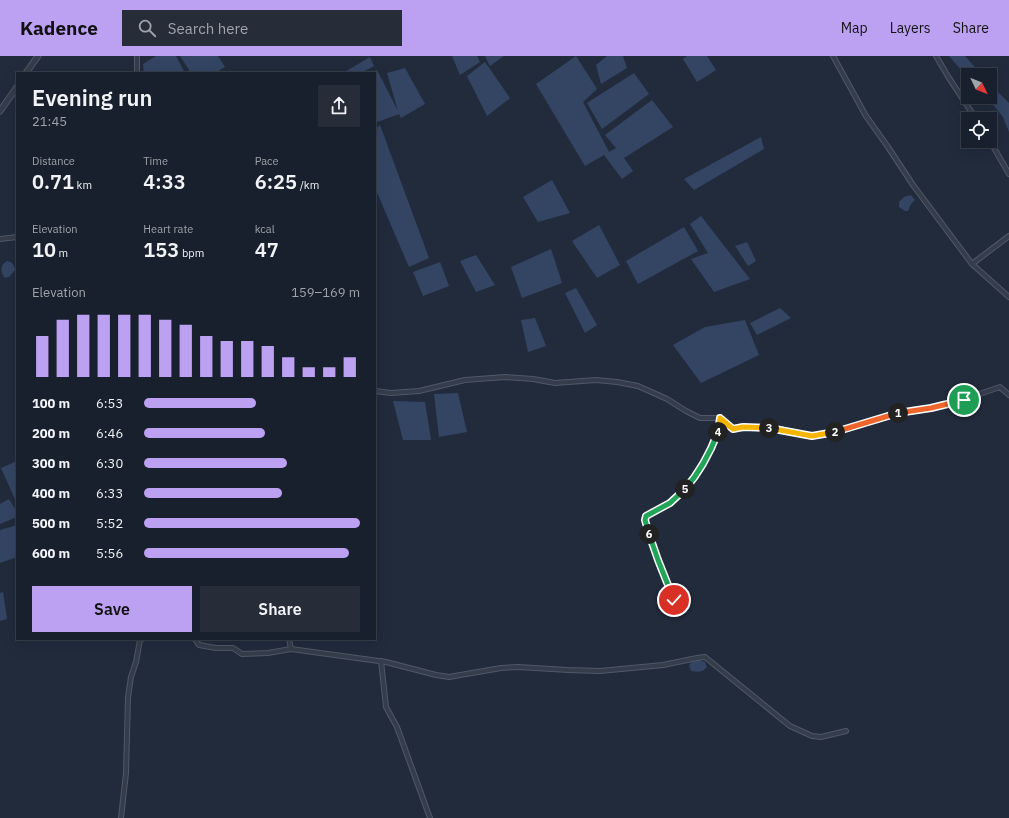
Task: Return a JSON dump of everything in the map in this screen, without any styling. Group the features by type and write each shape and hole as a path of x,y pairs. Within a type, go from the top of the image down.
{"street":[{"path":"27,72 38,56"},
{"path":"137,56 138,72"},
{"path":"833,56 866,116 912,185 972,264 1009,297"},
{"path":"936,56 971,112"},
{"path":"0,111 16,88"},
{"path":"994,148 1009,174"},
{"path":"972,264 1009,236"},
{"path":"0,239 16,237"},
{"path":"376,391 419,392 465,380 505,377 532,379 555,383 596,380 617,382 638,386 667,399 700,418 720,418 733,429 743,427 775,428 812,436 853,427 888,415 956,402 1000,387 1009,395"},
{"path":"677,603 652,545 645,520 646,516 677,498 692,481 706,460 718,433 720,418"},
{"path":"121,818 126,773 128,697 140,640"},
{"path":"196,640 199,645 216,648 233,648 242,654 268,653 292,649 381,661 449,677 501,668 518,667 600,671 663,665 705,657 790,726 812,736 821,737 846,731"},
{"path":"289,640 292,649"},
{"path":"381,661 386,707 397,727 430,818"}],"water":[{"path":"156,56 176,56 184,72 144,72 143,64"},
{"path":"180,56 218,56 225,67 217,72 190,72"},
{"path":"452,56 477,56 480,62 460,75"},
{"path":"485,56 504,56 490,66"},
{"path":"576,56 597,89 583,102 609,152 616,148 605,135 652,100 673,127 624,158 633,171 622,179 604,155 585,166 536,84"},
{"path":"607,56 623,56 627,68 601,84 596,65"},
{"path":"687,56 707,56 716,70 697,82 683,59"},
{"path":"949,56 965,56 976,68 961,68 961,70"},
{"path":"370,57 374,66 363,72 345,72"},
{"path":"485,62 510,98 487,116 467,76"},
{"path":"405,68 425,104 401,118 399,114 376,123 376,72 373,72 377,70 398,111 387,73"},
{"path":"634,73 649,94 602,129 587,103"},
{"path":"997,91 1009,103 1009,132 1003,117 993,104 997,104"},
{"path":"380,125 429,258 409,267 376,190 376,128"},
{"path":"761,137 764,149 694,190 684,179"},
{"path":"552,180 570,213 538,222 523,197"},
{"path":"911,195 915,200 911,204 908,211 905,211 899,207 899,202 904,197"},
{"path":"701,216 750,279 714,292 691,259 708,253 690,224"},
{"path":"599,225 620,265 597,278 572,241"},
{"path":"684,227 698,251 638,284 626,261"},
{"path":"747,242 756,261 748,266 735,246"},
{"path":"551,249 562,283 522,298 511,267"},
{"path":"476,255 495,285 476,292 460,261"},
{"path":"7,261 13,264 15,270 9,277 5,278 2,273 2,269 3,264"},
{"path":"440,262 449,286 423,296 413,272"},
{"path":"576,288 597,325 585,333 565,293"},
{"path":"780,308 791,318 757,335 750,323"},
{"path":"535,318 546,346 528,352 521,320"},
{"path":"745,320 759,355 701,383 673,345 705,327"},
{"path":"458,393 467,432 439,437 434,394"},
{"path":"393,401 425,402 431,440 403,440"},
{"path":"16,461 16,502 1,468"},
{"path":"9,499 16,510 16,517 0,524 0,504"},
{"path":"16,525 16,557 0,563 0,530"},
{"path":"3,592 7,619 0,621 0,593"},
{"path":"698,660 705,662 707,667 700,672 691,671 689,665 693,661"}],"route":[{"path":"674,600 652,545 645,520 646,516 677,498 692,481 706,460 718,433 720,418 733,429 743,427 775,428 812,436 853,427 888,415 931,408 964,400"}]}
